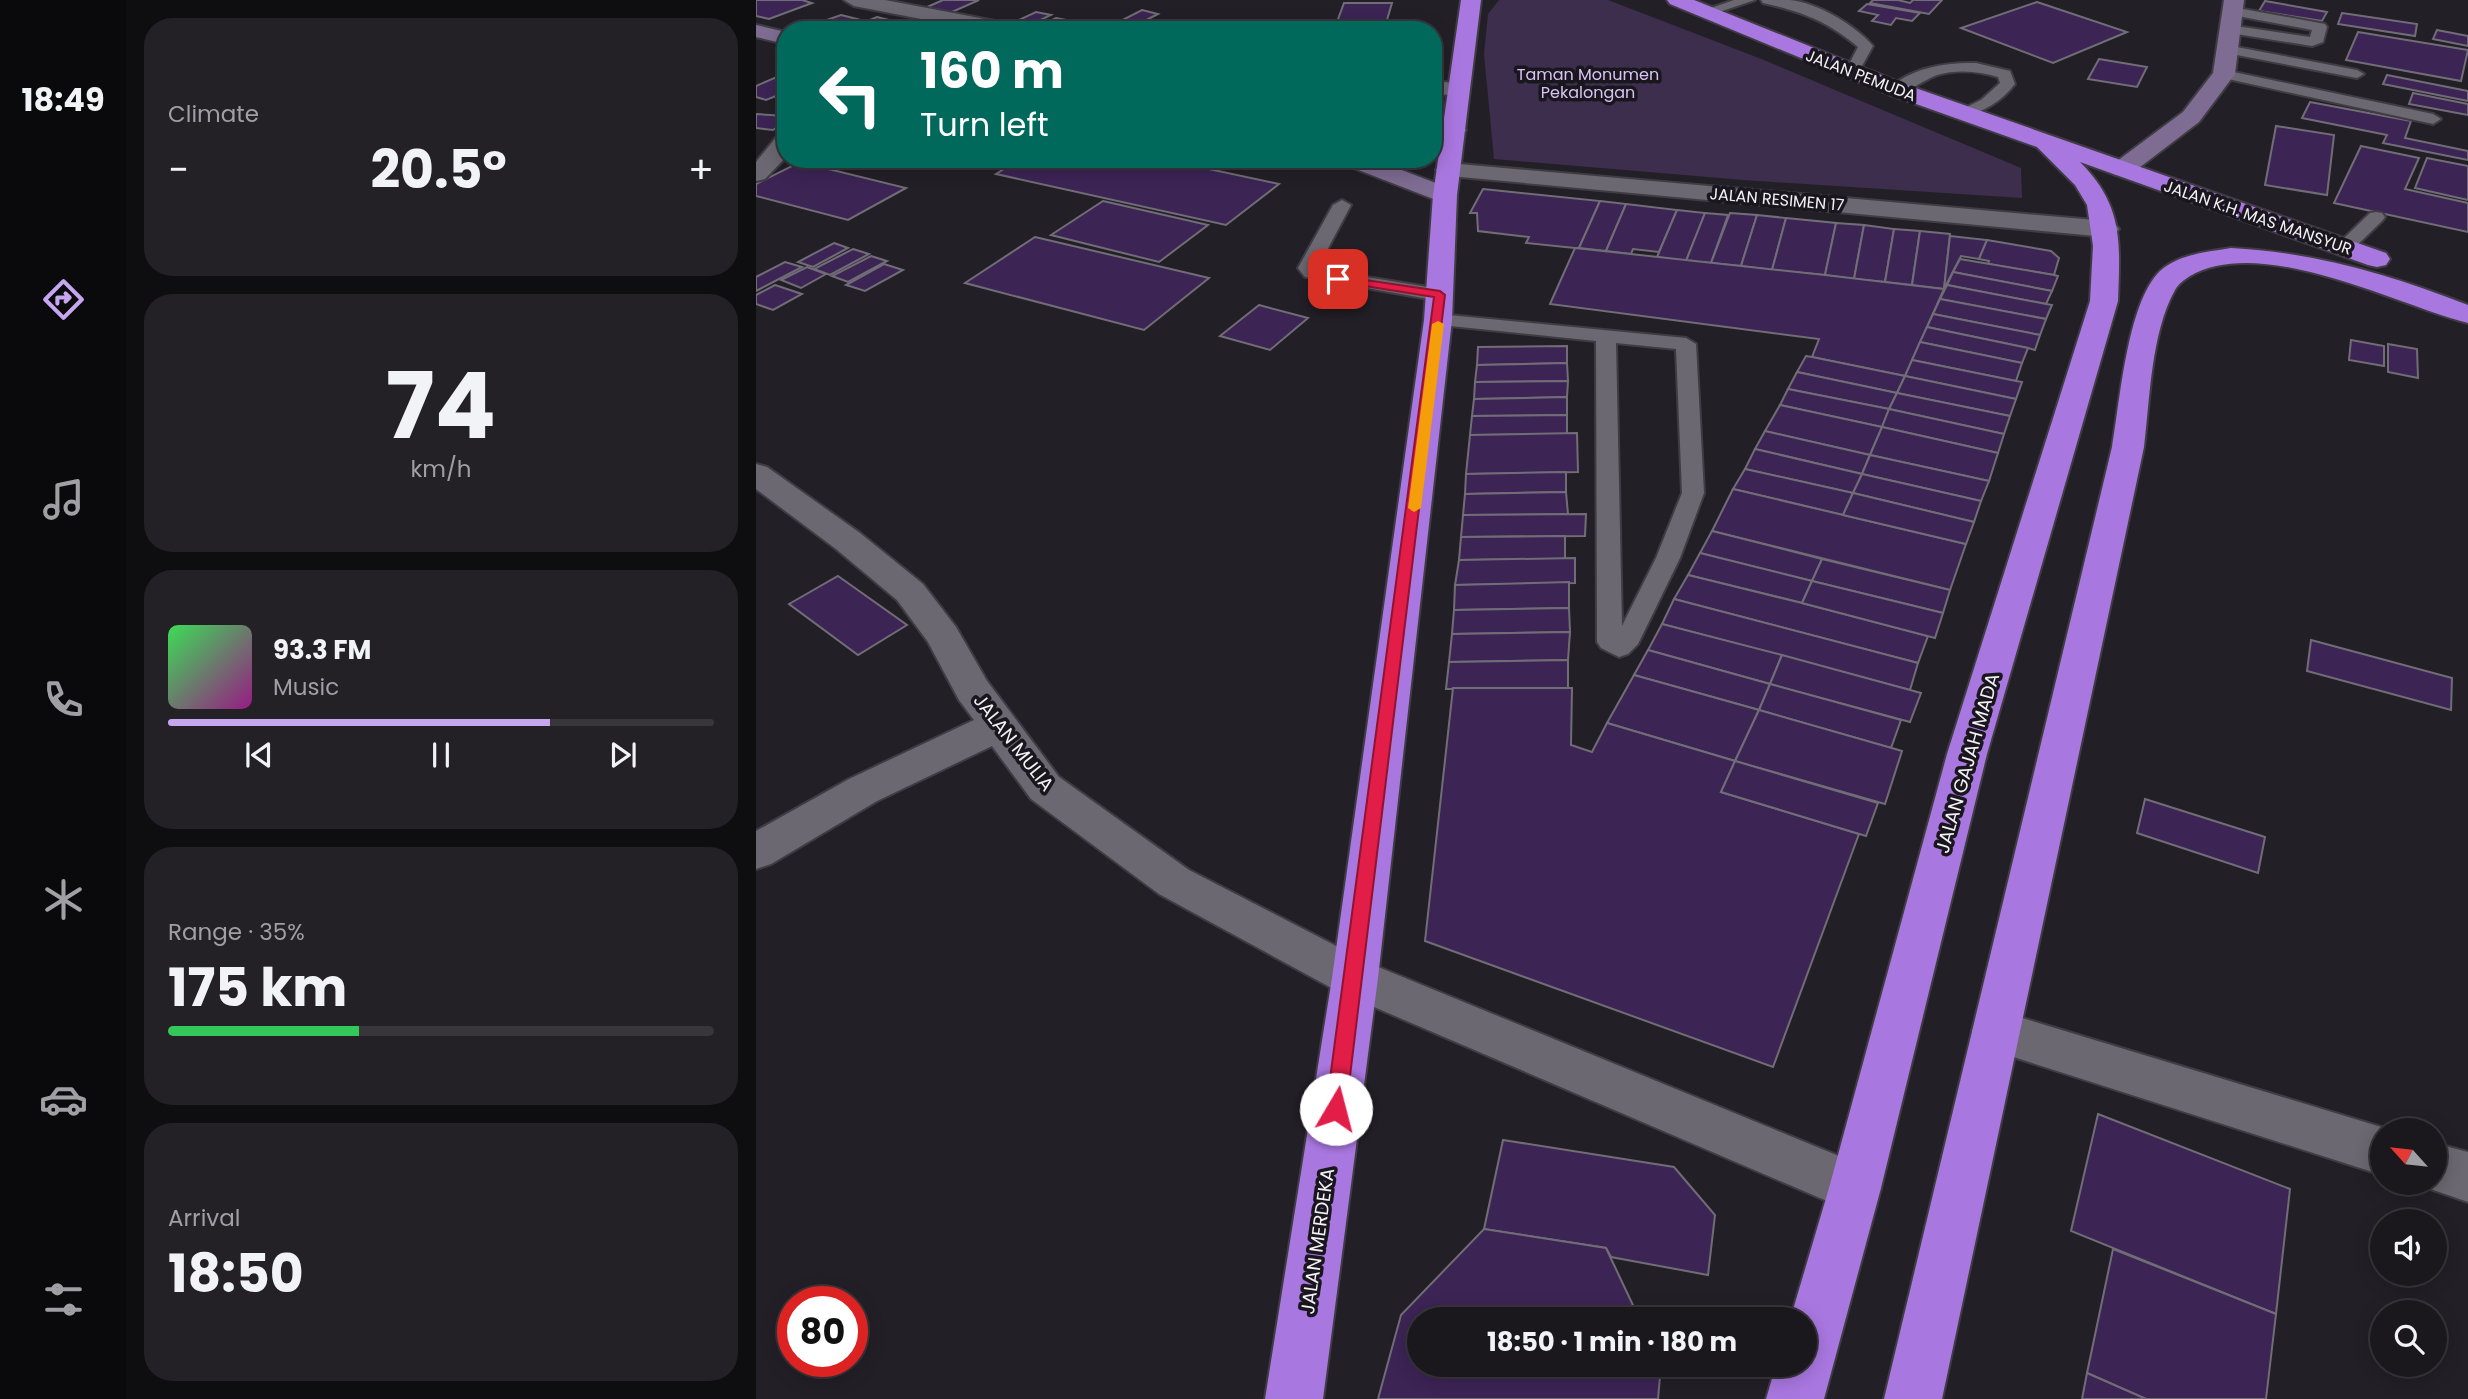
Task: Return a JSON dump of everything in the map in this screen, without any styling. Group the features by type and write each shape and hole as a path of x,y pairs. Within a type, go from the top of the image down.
{"highway":[{"name":"JALAN MERDEKA","path":"1294,1399 1355,978 1439,307 1446,183 1443,133 1446,88 1471,0"},
{"name":"JALAN PEMUDA","path":"1677,0 1852,72 2048,144"},
{"name":"JALAN K.H. MAS MANSYUR","path":"2048,144 2468,291"},
{"name":"JALAN GAJAH MADA","path":"1795,1399 1855,1188 1967,754 2104,302 2106,229 2093,192 2048,144"},
{"name":"JALAN K.H. MAS MANSYUR","path":"1913,1399 2128,447 2152,310 2170,278 2190,265 2208,259 2241,256 2282,260 2350,273 2392,285 2468,314"},
{"path":"2086,364 2140,375"}],"street":[{"path":"854,0 961,21"},
{"path":"950,19 980,5"},
{"path":"2122,169 2191,117 2224,74 2230,22"},
{"path":"756,31 777,36"},
{"path":"756,174 777,152"},
{"path":"1387,168 1446,183"},
{"name":"JALAN RESIMEN 17","path":"1446,183 2106,229"},
{"name":"JALAN MULIA","path":"756,474 848,541 910,592 943,636 973,691 1045,788 1174,882 1355,978 1855,1188"},
{"path":"756,852 863,790 1000,725"},
{"path":"1996,1031 2370,1147"},
{"path":"2447,1171 2468,1177"}],"lane":[{"path":"1704,13 1748,0"},
{"path":"1768,0 1806,8 1850,32 1866,46 1852,72"},
{"path":"2230,22 2320,27 2316,41 2312,42 2230,22"},
{"path":"2230,22 2357,75"},
{"path":"1896,89 1911,79 1959,65 1982,66 2005,74 2008,84 1986,103 1962,113"},
{"path":"2224,74 2433,119"},
{"path":"1342,205 1307,268 1311,273 1439,307 1606,337 1686,344 1693,493 1668,558 1629,638 1619,648 1610,642 1606,337"},
{"path":"2345,247 2376,217"}],"green space":[{"name":"Taman Monumen Pekalongan","path":"1499,0 1608,0 1764,60 2021,168 2022,198 1743,180 1494,159 1484,54 1488,14"}],"building":[{"path":"756,0 802,0 812,3 769,19 756,16"},
{"path":"943,0 979,0 943,16 918,11"},
{"path":"1873,0 1910,3 1913,0 1942,0 1929,14 1870,3"},
{"path":"2265,1 2327,12 2322,21 2259,11"},
{"path":"2037,2 2127,32 2053,63 1961,28"},
{"path":"1344,3 1392,3 1387,21 1337,21"},
{"path":"1867,4 1920,13 1912,21 1896,18 1891,25 1872,21 1878,15 1859,11"},
{"path":"1142,10 1158,14 1144,21 1121,21"},
{"path":"1036,12 1051,15 1039,21 1017,21"},
{"path":"2342,13 2417,24 2415,36 2338,24"},
{"path":"841,15 857,19 852,21 824,21"},
{"path":"877,17 889,20 887,21 867,21"},
{"path":"1056,18 1072,21 1050,21"},
{"path":"2437,30 2468,36 2468,46 2433,39"},
{"path":"2358,32 2468,50 2461,81 2346,60"},
{"path":"2099,59 2147,67 2137,87 2088,79"},
{"path":"2387,75 2468,91 2468,101 2383,84"},
{"path":"777,77 777,96 766,100 756,97 756,86"},
{"path":"2413,93 2468,104 2468,115 2409,104"},
{"path":"2310,102 2411,121 2405,138 2468,151 2468,160 2383,143 2387,135 2302,118"},
{"path":"756,114 777,115 777,127 773,130 756,128"},
{"path":"2276,126 2334,135 2327,195 2265,185"},
{"path":"2361,146 2419,158 2405,189 2468,203 2468,232 2334,203"},
{"path":"2427,158 2468,166 2468,200 2415,188"},
{"path":"788,168 824,168 906,188 848,220 756,196 756,184"},
{"path":"1006,168 1204,168 1279,184 1226,225 996,174"},
{"path":"1483,189 1600,201 1579,248 1526,243 1529,237 1478,231 1477,213 1470,213"},
{"path":"1103,201 1208,225 1159,262 1051,235"},
{"path":"1600,201 1626,204 1606,251 1579,248"},
{"path":"1626,204 1677,210 1659,252 1633,249 1631,254 1606,251"},
{"path":"1677,210 1705,213 1686,261 1657,257"},
{"path":"1705,213 1728,215 1711,263 1686,261"},
{"path":"1730,213 1757,215 1741,266 1711,263"},
{"path":"1757,215 1786,218 1772,270 1741,266"},
{"path":"1786,218 1836,223 1825,275 1772,270"},
{"path":"1836,223 1864,225 1854,279 1825,275"},
{"path":"1864,225 1894,229 1885,282 1854,279"},
{"path":"1894,229 1920,231 1912,285 1885,282"},
{"path":"1920,231 1950,234 1944,289 1912,285"},
{"path":"1950,236 1987,240 1979,259 1961,256 1944,289"},
{"path":"1035,237 1209,278 1144,330 965,283"},
{"path":"1987,240 2051,251 2059,258 2054,275 1988,264 1989,261 1979,259"},
{"path":"834,243 848,248 813,267 798,262"},
{"path":"1575,248 1944,289 1905,376 1812,357 1819,339 1550,304"},
{"path":"853,249 869,254 830,275 814,269"},
{"path":"871,256 887,261 848,282 832,276"},
{"path":"1960,259 2058,276 2052,291 1953,272"},
{"path":"785,262 802,267 756,291 756,277"},
{"path":"884,264 903,270 865,291 846,285"},
{"path":"807,267 826,274 801,288 781,280"},
{"path":"1953,272 2052,291 2046,304 1947,285"},
{"path":"775,285 802,294 773,310 756,304 756,295"},
{"path":"1947,285 2052,305 2046,319 1940,299"},
{"path":"1940,299 2046,319 2040,335 1933,314"},
{"path":"1259,305 1308,318 1270,350 1220,336"},
{"path":"1933,314 2040,335 2035,350 1927,327"},
{"path":"1927,327 2028,348 2022,363 1920,342"},
{"path":"2351,340 2384,346 2384,366 2349,360"},
{"path":"1920,342 2022,363 2016,381 1912,360"},
{"path":"2388,344 2417,349 2418,378 2388,372"},
{"path":"1567,346 1567,363 1477,365 1478,347"},
{"path":"1806,356 1905,376 1897,393 1797,372"},
{"path":"1912,360 2022,382 2016,399 1905,376"},
{"path":"1567,363 1568,381 1475,382 1477,365"},
{"path":"1797,372 1897,393 1889,409 1788,389"},
{"path":"1905,376 2016,399 2010,416 1897,393"},
{"path":"1568,381 1567,397 1474,399 1475,382"},
{"path":"1788,389 1889,409 1882,427 1780,405"},
{"path":"1897,393 2010,416 2004,434 1889,409"},
{"path":"1567,397 1567,415 1472,416 1474,399"},
{"path":"1780,405 1882,427 1870,455 1765,431"},
{"path":"1889,409 2004,434 1998,453 1882,427"},
{"path":"1567,415 1567,434 1470,435 1472,416"},
{"path":"1882,427 1998,453 1989,481 1870,455"},
{"path":"1765,431 1870,455 1862,474 1755,449"},
{"path":"1577,433 1578,472 1466,474 1470,435"},
{"path":"1755,449 1862,474 1853,493 1745,469"},
{"path":"1870,455 1989,481 1981,501 1862,474"},
{"path":"1745,469 1853,493 1843,515 1733,489"},
{"path":"1566,472 1566,492 1465,494 1466,474"},
{"path":"1862,474 1981,501 1974,522 1853,493"},
{"path":"1733,489 1966,544 1950,590 1712,531"},
{"path":"1566,492 1568,514 1463,515 1465,494"},
{"path":"1853,493 1974,522 1966,544 1843,515"},
{"path":"1586,514 1585,536 1461,537 1463,515"},
{"path":"1712,531 1822,559 1812,581 1700,553"},
{"path":"1565,536 1565,559 1459,560 1461,537"},
{"path":"1700,553 1812,581 1802,603 1688,575"},
{"path":"1575,558 1575,583 1455,585 1459,560"},
{"path":"1822,559 1950,590 1943,613 1812,581"},
{"path":"1688,575 1928,636 1918,663 1674,599"},
{"path":"838,576 907,625 858,655 789,604"},
{"path":"1812,581 1943,613 1935,638 1802,603"},
{"path":"1569,582 1569,608 1454,610 1455,585"},
{"path":"1674,599 1918,663 1910,690 1662,624"},
{"path":"1569,608 1570,632 1452,634 1454,610"},
{"path":"1662,624 1782,655 1770,684 1648,650"},
{"path":"1570,632 1568,660 1449,662 1452,634"},
{"path":"2311,640 2452,678 2451,710 2307,671"},
{"path":"1648,650 1770,684 1759,710 1634,675"},
{"path":"1782,655 1921,693 1910,722 1770,684"},
{"path":"1568,660 1568,688 1446,689 1449,662"},
{"path":"1634,675 1759,710 1735,761 1607,723"},
{"path":"1770,684 1901,720 1891,748 1759,710"},
{"path":"1453,688 1572,688 1571,745 1592,752 1607,723 1735,761 1721,792 1859,834 1773,1067 1425,941"},
{"path":"1759,710 1902,751 1885,804 1735,761"},
{"path":"1735,761 1878,803 1866,836 1721,792"},
{"path":"2145,799 2265,837 2258,873 2137,833"},
{"path":"2098,1114 2290,1189 2276,1314 2071,1231"},
{"path":"1503,1140 1674,1167 1715,1215 1708,1275 1611,1257 1606,1248 1484,1229"},
{"path":"1484,1229 1606,1248 1634,1307 1409,1307"},
{"path":"2113,1249 2276,1314 2266,1399 2146,1399 2087,1373"},
{"path":"1407,1309 1407,1377 1660,1377 1658,1399 1378,1399 1401,1315"},
{"path":"2087,1373 2146,1399 2082,1399"}],"slow traffic":[{"path":"1414,508 1438,324"}],"route":[{"path":"1336,1109 1440,295 1338,279"}]}
